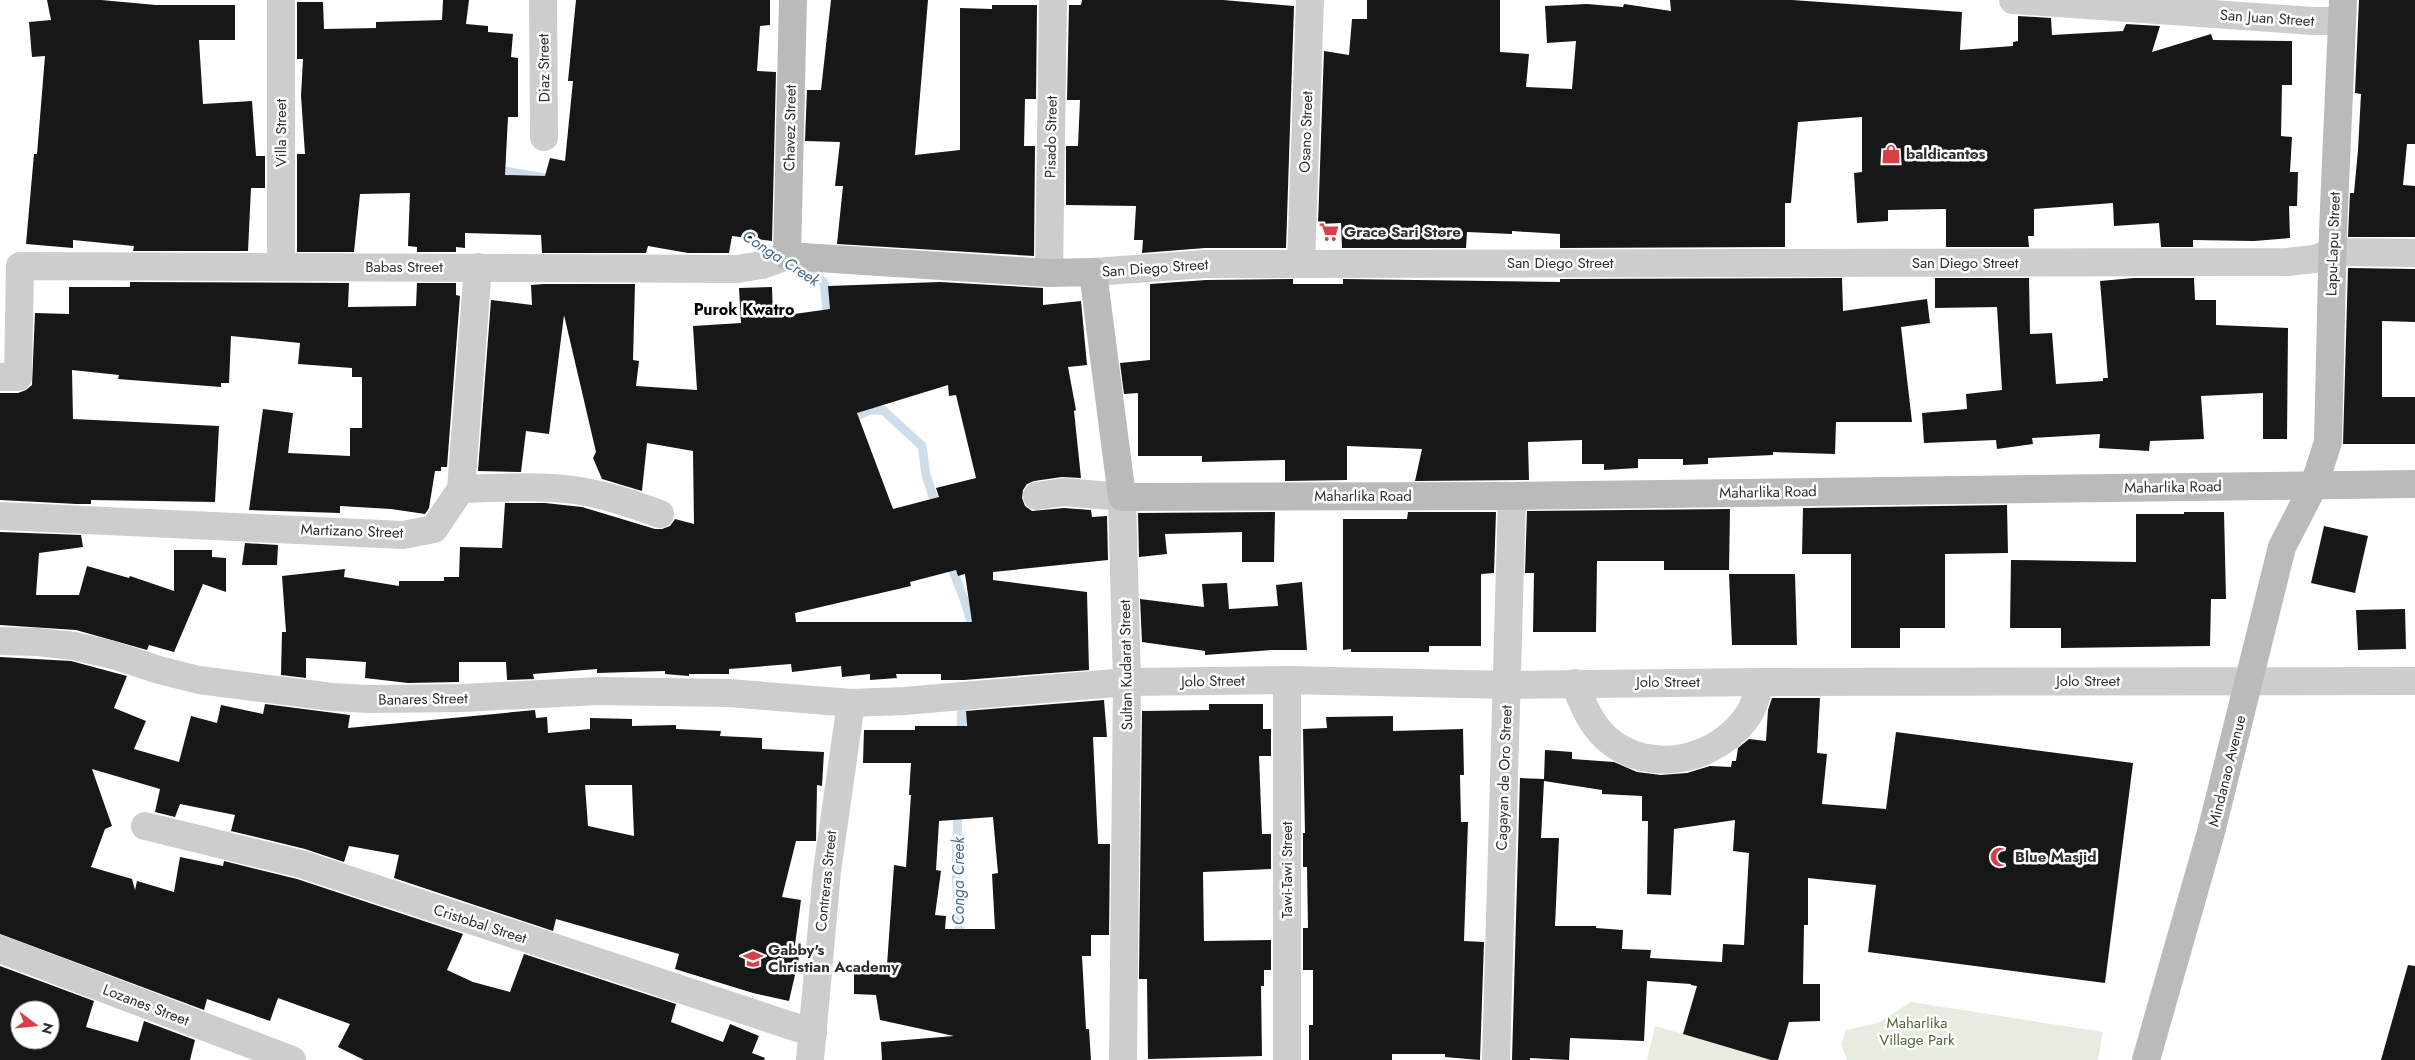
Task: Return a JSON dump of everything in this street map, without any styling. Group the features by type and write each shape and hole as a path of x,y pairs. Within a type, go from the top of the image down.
{"street":[{"name":"Villa Street","path":"281,0 281,267"},
{"name":"Diaz Street","path":"543,0 544,137"},
{"name":"Chavez Street","path":"780,259 793,0"},
{"name":"Pisado Street","path":"1049,273 1053,0"},
{"name":"Osano Street","path":"1301,263 1310,0"},
{"name":"San Juan Street","path":"2013,0 2304,20 2342,11"},
{"name":"Lapu-Lapu Street","path":"2314,485 2328,442 2332,252 2342,11"},
{"name":"San Diego Street","path":"780,259 1049,273 1093,272 1205,264 1301,263 2287,262 2315,259 2332,252 2415,253"},
{"name":"Babas Street","path":"0,377 18,377 20,266 737,269 780,259"},
{"name":"Martizano Street","path":"0,516 402,535 434,529 461,489 478,267"},
{"name":"Sultan Kudarat Street","path":"1093,272 1122,497 1127,682 1123,1060"},
{"name":"Maharlika Road","path":"1122,497 1512,496 2415,484"},
{"name":"Mindanao Avenue","path":"2146,1060 2195,892 2250,681 2282,548 2314,485"},
{"path":"461,489 538,488 574,490 621,500 660,514"},
{"path":"1037,496 1064,492 1122,497"},
{"name":"Cagayan de Oro Street","path":"1496,1060 1512,496"},
{"name":"Banares Street","path":"0,641 74,646 113,655 159,670 199,680 332,697 428,699 597,692 652,692 729,693 851,703"},
{"name":"Jolo Street","path":"851,703 904,701 1127,682 1287,680 1507,685 1760,682 2415,681"},
{"name":"Tawi-Tawi Street","path":"1287,680 1287,1060"},
{"path":"1575,683 1586,714 1607,739 1635,755 1668,760 1700,754 1729,738 1750,713 1760,682"},
{"name":"Contreras Street","path":"810,1060 826,871 851,703"},
{"name":"Cristobal Street","path":"145,826 301,864 813,1033"},
{"name":"Lozanes Street","path":"0,949 292,1060"}],"green space":[{"name":"Maharlika Village Park","path":"1911,1002 2103,1032 2098,1060 1847,1060 1841,1045 1846,1030 1878,1023"},
{"path":"1655,1026 1775,1060 1647,1060"}],"building":[{"path":"47,0 101,0 156,5 235,5 235,40 199,40 203,104 252,101 256,156 265,156 265,188 251,188 248,251 133,251 134,246 73,240 73,248 26,244 34,154 37,154 45,56 32,57 29,22 51,20"},
{"path":"443,0 469,0 466,24 488,26 488,32 513,34 511,57 518,58 518,117 508,117 505,175 545,176 550,158 565,161 573,81 568,81 576,0 770,0 770,25 760,26 757,71 776,72 772,241 732,236 729,253 688,253 648,246 646,253 542,253 541,235 465,233 465,248 456,247 456,252 417,252 417,247 408,246 410,193 360,194 354,252 297,252 297,154 305,154 301,96 303,59 297,59 297,2 323,2 324,29 376,28 376,22 442,20"},
{"path":"831,0 928,0 915,155 960,150 960,8 992,9 992,5 1037,5 1036,99 1025,99 1024,146 1035,146 1034,256 837,244 843,186 835,186 840,142 805,141 807,90 821,90"},
{"path":"1082,0 1223,0 1294,6 1286,248 1205,248 1142,253 1143,240 1134,240 1136,206 1066,205 1066,146 1078,146 1080,100 1067,100 1069,5 1081,5"},
{"path":"1367,0 1500,0 1500,52 1529,54 1526,87 1572,89 1576,41 1547,43 1545,6 1587,4 1623,7 1624,4 1671,11 1670,0 1792,0 1962,12 1960,50 2013,46 2013,42 2018,41 2018,16 2051,18 2052,35 2123,31 2126,24 2160,26 2152,52 2211,34 2213,40 2292,41 2292,85 2282,85 2281,136 2292,137 2290,172 2298,172 2297,206 2289,206 2290,238 2254,241 2193,240 2193,247 2161,247 2159,223 2114,226 2113,203 2034,209 2034,236 2028,236 2029,247 1946,247 1946,209 1888,210 1888,221 1857,223 1854,173 1862,172 1862,117 1798,122 1791,203 1785,203 1785,247 1560,248 1560,234 1512,231 1512,234 1467,232 1466,248 1342,248 1341,223 1318,224 1324,51 1349,55 1352,19 1367,19"},
{"path":"2359,0 2415,0 2415,144 2407,144 2403,185 2415,186 2415,237 2348,237 2350,193 2354,193 2358,150 2361,94 2355,93"},
{"path":"2348,268 2415,269 2415,322 2382,321 2382,397 2415,397 2415,444 2343,444"},
{"path":"1842,278 1843,311 1927,299 1930,323 1901,327 1912,422 1836,422 1835,454 1773,452 1773,455 1708,458 1708,464 1683,465 1683,459 1638,459 1638,468 1604,470 1604,464 1582,464 1582,440 1528,442 1529,480 1415,481 1422,449 1347,446 1347,480 1285,481 1285,460 1202,462 1202,456 1138,456 1138,393 1124,394 1120,363 1150,360 1150,284 1206,280 1293,279 1293,284 1343,284 1343,279 1560,282 1560,279"},
{"path":"1935,278 2029,278 2030,334 2052,333 2056,384 2103,381 2103,378 2108,378 2100,281 2134,278 2194,278 2195,300 2216,300 2216,325 2288,328 2287,439 2263,439 2263,393 2201,396 2204,439 2150,441 2149,451 2099,448 2100,434 2032,438 2033,444 1997,449 1996,440 1924,443 1922,413 1967,409 1966,394 2002,390 1997,307 1935,308"},
{"path":"130,282 349,283 348,307 416,306 417,283 456,283 456,295 460,296 447,467 441,467 441,471 435,471 429,508 425,514 391,509 340,506 340,513 249,510 263,409 293,413 288,453 350,456 350,428 362,428 362,377 352,377 352,368 298,364 300,343 231,336 229,383 221,383 221,387 118,379 119,375 72,370 73,419 219,426 215,502 91,500 91,504 77,504 0,500 0,393 18,393 32,385 35,313 69,314 69,287 130,287"},
{"path":"940,282 1043,288 1043,305 1081,301 1087,365 1068,367 1076,410 1074,411 1081,478 1062,477 1034,481 1027,484 1023,490 1022,498 1025,506 1032,511 1064,508 1091,510 1092,517 1107,516 1108,560 993,572 993,580 1087,592 1089,670 964,680 941,680 941,674 896,674 897,678 870,680 870,674 842,677 841,666 792,672 791,664 729,669 729,674 689,674 689,676 665,674 665,671 597,673 597,669 533,674 534,679 507,680 506,662 459,662 459,682 408,683 365,678 366,662 306,658 306,678 281,675 282,632 286,632 282,576 345,569 344,577 399,586 399,581 444,581 444,577 459,577 460,547 502,548 505,503 545,503 582,507 655,529 670,526 675,519 694,524 693,451 647,443 642,491 602,479 593,458 596,452 564,315 549,434 526,431 521,472 478,471 491,300 532,305 531,285 635,284 633,360 639,361 636,386 697,390 693,326 741,323 739,288 772,287 773,317 830,309 828,286","holes":["948,385 949,396 956,395 976,478 936,488 939,497 893,509 857,413","956,570 958,576 965,574 972,622 796,622 795,613 911,586 910,582"]},
{"path":"2007,505 2008,553 1945,554 1945,628 1900,628 1900,648 1851,648 1851,554 1802,554 1803,508"},
{"path":"1730,509 1729,570 1664,570 1664,561 1597,561 1596,632 1533,632 1534,573 1525,573 1527,511"},
{"path":"1275,512 1274,562 1242,562 1242,532 1165,534 1167,554 1139,557 1138,513"},
{"path":"1408,512 1496,512 1494,573 1481,574 1481,646 1429,646 1429,652 1351,652 1351,649 1343,650 1343,519 1407,519"},
{"path":"2184,512 2224,512 2226,599 2211,599 2210,646 2061,648 2061,628 2010,628 2011,560 2136,562 2136,514 2184,514"},
{"path":"2324,526 2368,536 2355,593 2311,583"},
{"path":"0,532 81,535 83,547 39,553 36,595 79,595 87,566 129,578 130,576 174,591 174,550 212,550 212,557 226,558 226,592 203,584 174,652 149,645 147,650 76,630 0,625"},
{"path":"245,543 278,545 277,565 242,565"},
{"path":"1729,574 1795,574 1797,645 1732,645"},
{"path":"1302,582 1307,650 1272,650 1205,655 1205,651 1142,642 1140,599 1204,607 1202,584 1227,583 1229,609 1278,606 1276,585"},
{"path":"2405,609 2406,649 2358,650 2356,610"},
{"path":"0,657 71,661 127,676 114,708 146,721 134,749 179,762 191,716 217,723 221,705 263,714 265,704 350,715 348,728 535,710 536,718 547,717 548,733 590,729 590,718 632,719 632,726 676,725 676,729 721,731 720,736 762,738 762,749 824,752 822,786 817,785 816,841 796,841 782,897 801,900 794,952 800,953 789,1001 753,993 675,969 679,954 556,919 553,931 394,878 399,855 349,846 344,862 305,849 231,831 235,815 180,804 175,817 155,812 160,789 92,769 112,826 105,829 91,867 132,879 135,890 137,881 174,892 180,857 223,866 224,861 297,879 463,934 447,970 473,982 510,992 524,954 676,1004 671,1022 723,1042 730,1024 759,1036 752,1053 765,1058 764,1060 364,1060 338,1047 350,1024 278,998 270,1021 207,999 204,1010 0,934","holes":["585,785 632,785 634,836 588,826"]},
{"path":"1772,698 1820,698 1817,753 1827,754 1822,804 1886,809 1896,732 2133,763 2105,983 1868,952 1876,885 1808,878 1808,925 1804,925 1803,984 1820,984 1820,1021 1789,1022 1778,1060 1771,1060 1683,1034 1697,986 1647,981 1644,1041 1570,1038 1569,1060 1530,1058 1530,1060 1512,1060 1520,778 1544,779 1545,750 1572,752 1572,759 1614,762 1637,772 1661,775 1687,773 1710,766 1731,767 1732,761 1736,761 1738,748 1749,739 1766,741 1768,710","holes":["1544,781 1602,790 1602,794 1642,796 1642,821 1648,821 1647,894 1671,895 1674,829 1735,820 1733,851 1749,853 1744,945 1723,944 1722,962 1650,958 1651,950 1622,949 1623,930 1596,928 1596,926 1555,926 1559,838 1541,838"]},
{"path":"1104,700 1107,737 1093,737 1098,844 1110,844 1109,935 1091,935 1091,956 1082,956 1086,1029 1089,1029 1091,1060 882,1060 881,1042 954,1036 880,1020 876,995 854,994 854,965 887,965 894,865 906,867 911,795 909,795 911,763 863,763 864,730 915,730 915,726 967,726 966,711","holes":["993,817 998,873 992,874 995,929 945,929 946,916 935,915 941,871 936,870 939,821"]},
{"path":"1209,704 1263,704 1263,729 1271,729 1271,756 1259,756 1262,834 1271,834 1271,869 1203,872 1204,941 1271,940 1271,970 1264,970 1264,986 1261,986 1262,1056 1148,1059 1147,979 1139,979 1142,711 1209,710"},
{"path":"1393,716 1393,731 1463,729 1464,775 1460,775 1461,822 1468,822 1464,941 1484,942 1480,1060 1445,1057 1445,1054 1392,1054 1392,1060 1309,1060 1309,1025 1313,1025 1313,970 1303,970 1303,928 1308,928 1307,867 1303,867 1303,833 1305,833 1303,729 1327,728 1326,717"},
{"path":"2408,965 2415,966 2415,1060 2381,1060"},
{"path":"0,966 94,1001 86,1027 138,1042 144,1021 195,1040 190,1060 0,1060"}],"waterway":[{"name":"Conga Creek","path":"494,169 545,178"},
{"name":"Conga Creek","path":"741,232 776,255"},
{"name":"Conga Creek","path":"794,265 824,282 828,320"},
{"name":"Conga Creek","path":"856,406 858,415 870,410 883,410 922,446 926,475 937,509"},
{"name":"Conga Creek","path":"950,560 969,615 972,634"},
{"name":"Conga Creek","path":"961,737 962,702"},
{"name":"Conga Creek","path":"958,808 956,873 960,939"}],"place":[{"name":"baldicantos","path":"1891,154"},
{"name":"Grace Sari Store","path":"1329,232"},
{"name":"Blue Masjid","path":"2000,857"},
{"name":"Gabby's Christian Academy","path":"753,959"}],"district":[{"name":"Purok Kwatro","path":"744,309"}]}
